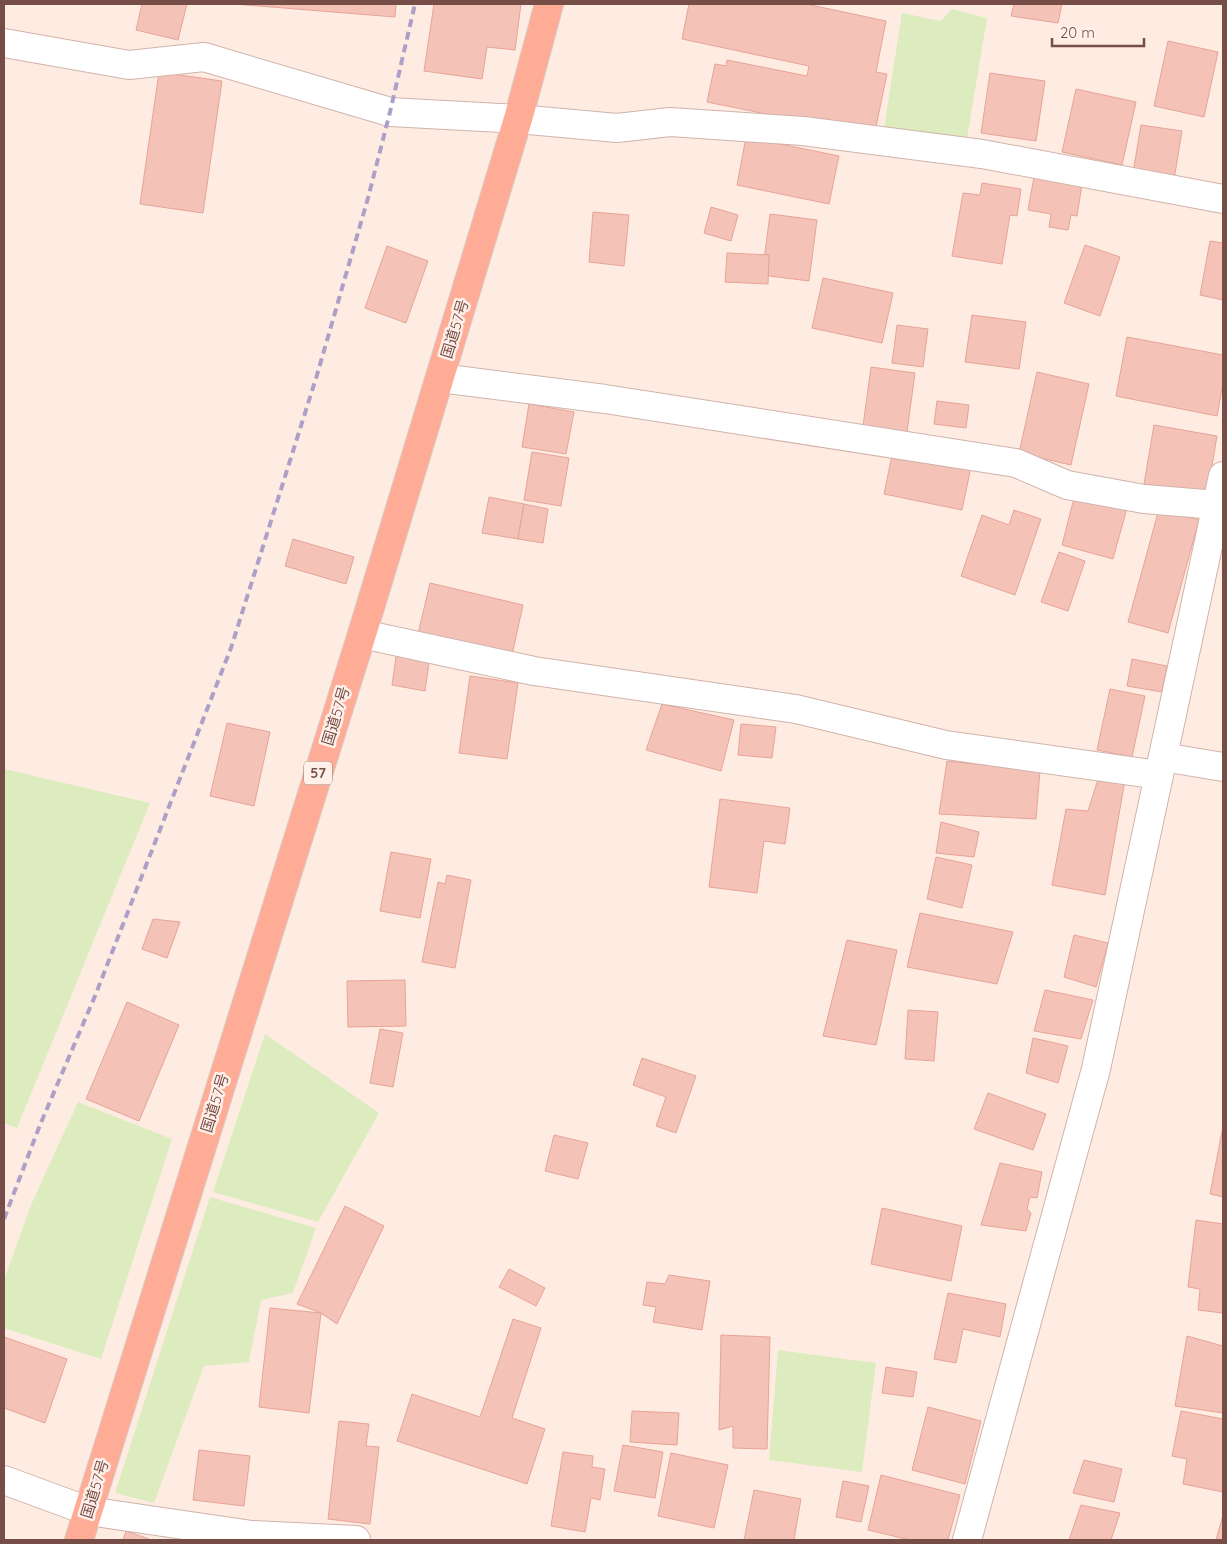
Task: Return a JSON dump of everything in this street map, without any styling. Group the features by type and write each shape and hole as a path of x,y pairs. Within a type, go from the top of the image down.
{"highway":[{"name":"国道57号","path":"79,1540 362,634 518,119 549,4"}],"street":[{"path":"4,43 129,65 204,57 390,112 518,119 617,128 670,122 803,131 982,154 1223,199"},
{"path":"440,378 625,402 1016,463 1066,485 1144,499 1217,505"},
{"path":"967,1540 1096,1068 1223,476"},
{"path":"362,634 534,671 796,709 946,745 1161,766 1223,767"},
{"path":"4,1480 88,1511 252,1535 356,1540"}],"green space":[{"path":"952,9 987,18 967,138 884,128 902,13 941,21"},
{"path":"4,769 150,803 17,1128 4,1123"},
{"path":"265,1034 379,1113 318,1222 213,1192"},
{"path":"78,1102 172,1139 101,1359 4,1328 4,1280 31,1205"},
{"path":"210,1197 316,1228 293,1293 261,1300 249,1362 204,1366 154,1503 115,1493"},
{"path":"778,1350 876,1363 862,1472 769,1460"}],"building":[{"path":"142,4 187,4 178,40 136,30"},
{"path":"234,4 396,4 395,17"},
{"path":"434,4 521,4 515,50 487,47 482,79 424,71"},
{"path":"689,4 806,4 886,21 876,72 887,74 874,136 707,102 715,64 726,66 727,60 807,76 809,66 682,39"},
{"path":"1014,4 1062,4 1058,23 1011,16"},
{"path":"1168,41 1218,52 1204,117 1154,106"},
{"path":"159,72 222,81 203,213 140,204"},
{"path":"990,73 1045,81 1036,141 981,133"},
{"path":"1076,89 1136,102 1122,165 1062,152"},
{"path":"1141,125 1182,131 1174,180 1133,173"},
{"path":"746,137 839,156 829,204 737,185"},
{"path":"1034,177 1082,185 1077,216 1071,215 1068,230 1049,227 1051,214 1028,210"},
{"path":"982,183 1021,189 1017,216 1010,215 1002,264 952,256 963,193 980,195"},
{"path":"711,207 738,215 731,241 704,233"},
{"path":"593,212 629,215 624,266 589,262"},
{"path":"770,214 817,220 809,281 762,275"},
{"path":"1210,241 1223,243 1223,300 1200,295"},
{"path":"1085,245 1120,257 1100,316 1064,303"},
{"path":"387,246 428,261 406,323 365,308"},
{"path":"727,253 769,255 768,284 725,282"},
{"path":"823,278 893,293 882,343 812,328"},
{"path":"972,315 1026,322 1019,369 965,362"},
{"path":"897,325 928,329 923,367 892,363"},
{"path":"1127,337 1223,355 1223,383 1217,416 1116,396"},
{"path":"871,367 915,373 907,432 863,426"},
{"path":"1037,372 1089,384 1071,465 1019,453"},
{"path":"937,401 969,405 966,428 934,424"},
{"path":"529,404 574,412 566,454 522,447"},
{"path":"1154,425 1217,436 1207,495 1144,484"},
{"path":"894,446 972,462 962,510 884,494"},
{"path":"532,452 569,458 561,506 524,500"},
{"path":"1075,494 1127,508 1113,559 1062,545"},
{"path":"489,497 524,504 518,539 482,533"},
{"path":"524,504 548,509 543,543 518,539"},
{"path":"1159,509 1199,520 1168,633 1128,622"},
{"path":"1014,510 1041,519 1015,595 961,576 982,515 1009,525"},
{"path":"293,539 354,557 346,584 285,566"},
{"path":"1059,552 1085,561 1068,611 1041,602"},
{"path":"430,583 523,605 512,655 418,634"},
{"path":"397,650 430,656 425,691 392,685"},
{"path":"1132,659 1167,666 1162,692 1127,686"},
{"path":"470,676 518,683 507,759 459,753"},
{"path":"1110,689 1145,696 1132,757 1097,750"},
{"path":"662,704 734,720 721,771 646,750"},
{"path":"227,723 270,732 254,806 210,796"},
{"path":"741,724 776,727 772,758 738,755"},
{"path":"947,761 1040,771 1036,819 939,814"},
{"path":"1099,776 1125,780 1105,895 1052,885 1066,809 1088,811"},
{"path":"720,799 790,808 785,844 764,841 757,893 709,887"},
{"path":"941,822 979,832 974,857 936,853"},
{"path":"391,852 431,859 420,918 380,911"},
{"path":"936,857 972,865 962,908 927,899"},
{"path":"447,875 471,880 455,968 422,962 438,882 445,884"},
{"path":"920,913 1013,932 997,984 907,967"},
{"path":"153,919 180,922 167,958 142,949"},
{"path":"1074,935 1108,943 1096,987 1064,977"},
{"path":"847,940 897,950 876,1045 823,1036"},
{"path":"405,980 406,1026 348,1027 347,981"},
{"path":"1045,990 1093,1000 1081,1039 1034,1031"},
{"path":"127,1002 179,1025 139,1121 86,1099"},
{"path":"908,1010 938,1012 934,1061 905,1059"},
{"path":"380,1029 403,1033 393,1087 370,1083"},
{"path":"1033,1038 1068,1046 1058,1083 1026,1073"},
{"path":"642,1058 696,1076 676,1133 656,1126 666,1097 633,1085"},
{"path":"988,1093 1046,1114 1033,1150 974,1129"},
{"path":"1223,1126 1223,1197 1210,1194"},
{"path":"554,1135 588,1143 578,1179 545,1171"},
{"path":"1000,1163 1042,1172 1037,1198 1030,1197 1027,1209 1031,1213 1026,1231 981,1225"},
{"path":"345,1206 384,1226 337,1324 321,1313 297,1304"},
{"path":"882,1208 962,1226 951,1281 871,1264"},
{"path":"1196,1220 1223,1224 1223,1313 1198,1310 1200,1289 1188,1287"},
{"path":"509,1269 545,1288 536,1306 499,1287"},
{"path":"669,1275 710,1281 702,1330 653,1322 656,1307 643,1305 647,1282 665,1284"},
{"path":"948,1293 1006,1304 1000,1337 963,1329 956,1363 934,1359"},
{"path":"270,1308 321,1313 309,1413 259,1407"},
{"path":"513,1319 541,1328 512,1418 545,1429 527,1484 397,1441 412,1394 480,1417"},
{"path":"721,1335 770,1337 767,1449 733,1448 733,1426 719,1430"},
{"path":"1187,1336 1223,1346 1223,1413 1175,1406"},
{"path":"4,1337 67,1359 45,1423 4,1408"},
{"path":"886,1367 917,1372 913,1397 882,1393"},
{"path":"928,1407 981,1421 965,1484 912,1470"},
{"path":"632,1411 679,1413 677,1445 630,1442"},
{"path":"1181,1411 1223,1419 1223,1492 1183,1484 1187,1459 1172,1456"},
{"path":"339,1421 369,1424 366,1446 379,1447 370,1524 328,1519"},
{"path":"623,1445 663,1452 655,1498 614,1491"},
{"path":"199,1450 250,1456 244,1506 193,1500"},
{"path":"563,1452 593,1456 592,1467 605,1469 600,1500 591,1498 585,1532 551,1526"},
{"path":"671,1453 728,1465 714,1528 658,1516"},
{"path":"1084,1460 1122,1469 1114,1502 1073,1493"},
{"path":"881,1475 960,1495 948,1540 910,1540 868,1530"},
{"path":"843,1481 869,1486 861,1522 836,1517"},
{"path":"754,1490 801,1499 794,1540 744,1540"},
{"path":"1081,1505 1120,1513 1111,1540 1069,1540"},
{"path":"1223,1515 1223,1540 1216,1540"},
{"path":"126,1531 149,1539 149,1540 123,1540"}],"railway":[{"path":"4,1219 40,1125 95,996 231,648 317,375 368,198 415,4"}]}
